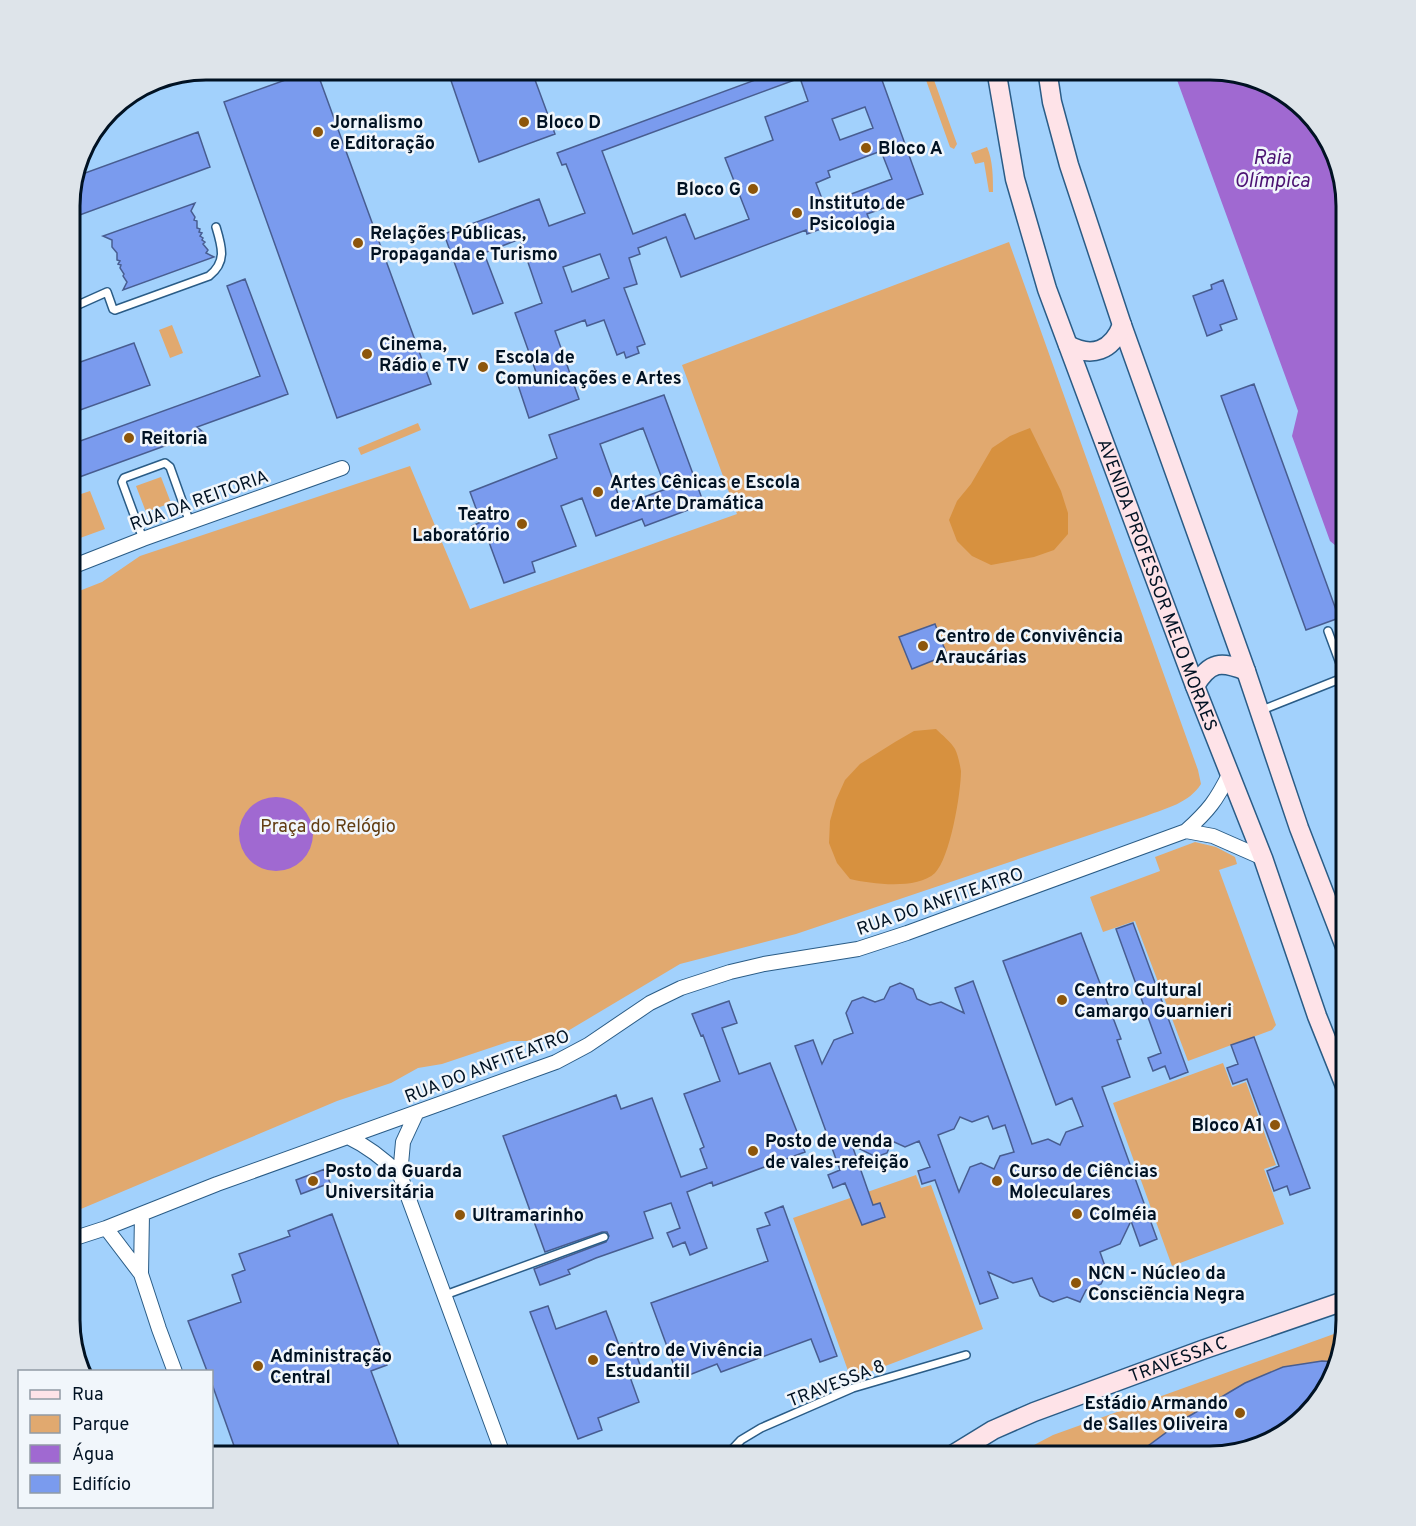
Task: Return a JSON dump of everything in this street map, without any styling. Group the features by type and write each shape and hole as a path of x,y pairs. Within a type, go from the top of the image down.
{"street":[{"name":"AVENIDA PROFESSOR MELO MORAES","path":"998,80 1015,179 1047,289 1195,686 1263,858 1317,1016 1336,1064"},
{"path":"1049,80 1052,102 1069,165 1122,325 1299,828 1336,924"},
{"path":"1068,345 1089,352 1099,350 1110,344 1118,335 1122,325"},
{"name":"RUA DA REITORIA","path":"80,564 342,468"},
{"path":"1195,686 1202,675 1217,664 1226,664 1246,672"},
{"name":"RUA DO ANFITEATRO","path":"80,1236 556,1062 588,1045 650,1003 681,988 729,972 764,964 858,949 1186,831 1206,814 1217,800 1230,773"},
{"path":"1186,831 1213,836 1263,858"},
{"path":"400,1175 403,1142 416,1114"},
{"path":"348,1137 368,1146 400,1175 500,1446"},
{"path":"142,1214 141,1274 175,1370"},
{"path":"106,1228 141,1274"},
{"name":"TRAVESSA C","path":"967,1446 993,1430 1034,1412 1336,1304"}],"lane":[{"path":"80,304 107,292 113,309 115,309 209,276 220,264 222,256 223,249 216,227"},
{"path":"143,539 122,482 124,478 165,463 169,466 190,523"},
{"path":"1328,631 1336,653"},
{"path":"1259,711 1336,681"},
{"path":"445,1295 604,1237"},
{"name":"TRAVESSA 8","path":"735,1446 761,1428 853,1388 966,1355"}],"shaded area":[{"path":"205,80 1219,80 1251,86 1266,92 1300,116 1320,142 1327,157 1334,181 1336,205 1336,1321 1330,1361 1314,1393 1231,1444 1211,1446 213,1446 213,1370 90,1370 82,1345 80,1321 80,197 84,173 92,150 116,116 150,92 173,84"},
{"path":"1030,428 1061,491 1068,513 1068,534 1054,550 1034,557 991,565 972,556 957,541 949,520 957,501 971,484 992,448 1010,436"},
{"path":"936,729 955,749 961,771 954,825 940,865 935,873 927,878 906,884 870,883 850,879 837,863 829,843 830,821 845,780 860,764 914,731"}],"green space":[{"path":"926,80 934,80 957,144 954,149 950,147"},
{"path":"987,147 992,163 993,192 989,192 984,162 975,164 971,153"},
{"name":"Praça do Relógio","path":"1009,242 1198,770 1201,784 1190,796 1177,804 1146,816 796,934 680,964 561,1035 541,1041 511,1041 442,1064 418,1068 391,1083 337,1101 80,1209 80,591 102,582 140,556 410,466 470,609 737,514 682,365"},
{"path":"172,325 183,353 170,358 159,330"},
{"path":"418,423 421,430 361,455 358,448"},
{"path":"161,477 171,503 146,512 136,486"},
{"path":"90,491 105,529 80,538 80,494"},
{"path":"1195,842 1216,847 1235,857 1237,864 1219,870 1276,1025 1272,1030 1188,1061 1135,921 1103,932 1090,897 1160,871 1155,857"},
{"path":"1223,1063 1232,1087 1246,1082 1276,1165 1264,1169 1284,1224 1172,1266 1113,1103"},
{"path":"916,1175 921,1188 931,1185 983,1329 851,1379 793,1218"},
{"name":"Estádio Armando de Salles Oliveira","path":"1335,1334 1330,1361 1311,1397 1287,1421 1274,1430 1251,1440 1211,1446 1032,1446 1053,1435"}],"water":[{"name":"Raia Olímpica","path":"1177,80 1227,81 1266,92 1300,116 1320,142 1330,165 1336,205 1336,546 1330,541 1292,436 1298,411"},
{"path":"269,797 283,797 297,803 307,813 313,827 313,841 307,855 297,865 283,871 269,871 255,865 245,855 239,841 239,827 245,813 255,803"}],"building":[{"path":"285,80 320,80 431,384 337,418 224,102"},
{"name":"Bloco D","path":"451,80 535,80 555,134 479,162"},
{"path":"755,80 795,80 602,151 633,234 685,214 695,239 749,219 725,158 773,140 765,117 808,101 801,80 882,80 923,194 867,214 869,219 854,225 851,218 807,234 806,230 681,277 666,237 638,248 640,254 629,258 637,284 624,288 645,344 637,347 639,353 626,358 624,352 617,355 604,320 587,326 585,320 555,331 579,399 529,418 516,379 536,372 515,313 542,303 520,239 484,253 503,303 473,314 444,234 539,199 549,226 585,213 566,164 562,165 557,153","holes":["865,107 873,128 840,140 832,119","881,151 892,179 824,204 816,183 830,177 828,171","600,254 609,278 572,292 563,267"]},
{"path":"198,132 210,167 80,215 84,173"},
{"path":"195,203 191,211 195,217 194,220 197,221 199,232 202,233 200,236 208,250 206,253 214,257 123,290 127,282 120,268 121,265 118,264 120,261 117,260 117,253 112,247 112,240 103,236"},
{"path":"245,279 288,394 197,427 203,432 80,477 80,441 260,376 227,286"},
{"path":"1223,280 1237,319 1220,325 1222,330 1207,336 1193,296 1212,289 1211,285"},
{"path":"134,343 150,385 80,410 80,362"},
{"path":"1254,384 1336,610 1336,619 1306,630 1221,396"},
{"path":"664,395 704,504 645,526 642,519 596,536 582,498 561,506 576,546 532,562 535,572 504,583 486,534 476,537 472,526 481,522 470,492 557,458 549,435","holes":["643,428 666,489 622,505 600,444"]},
{"name":"Centro de Convivência Araucárias","path":"935,624 947,655 912,669 899,637"},
{"path":"1133,923 1188,1072 1170,1079 1165,1066 1153,1071 1148,1058 1161,1053 1116,929"},
{"path":"1081,933 1121,1039 1117,1040 1130,1077 1102,1087 1157,1239 1140,1246 1131,1221 1120,1244 1100,1252 1107,1272 1101,1284 1086,1290 1080,1302 1067,1297 1053,1302 1040,1296 1032,1278 1013,1283 988,1272 998,1298 980,1304 935,1180 922,1184 918,1171 930,1167 919,1141 905,1147 892,1141 887,1153 876,1157 852,1145 873,1205 880,1203 885,1217 862,1225 845,1183 833,1188 828,1175 840,1170 795,1046 813,1040 822,1064 834,1040 853,1033 846,1013 852,1001 863,997 875,1002 884,999 890,987 900,983 913,989 917,999 930,1005 941,1002 964,1013 955,988 973,981 1032,1144 1048,1139 1060,1145 1066,1132 1083,1126 1072,1098 1056,1105 1003,961","holes":["988,1116 993,1129 1005,1125 1014,1152 1000,1156 994,1169 981,1163 970,1167 959,1192 938,1135 954,1129 960,1117 972,1122"]},
{"path":"729,1001 737,1023 722,1028 739,1074 770,1063 805,1152 713,1186 712,1182 687,1192 707,1248 690,1255 685,1242 673,1247 667,1233 680,1228 671,1203 644,1212 653,1238 596,1258 568,1270 570,1274 540,1285 534,1269 606,1242 609,1236 607,1232 602,1232 545,1252 503,1136 616,1095 621,1109 652,1098 681,1177 707,1168 700,1149 704,1147 684,1094 720,1081 703,1035 701,1036 692,1014"},
{"name":"Bloco A1","path":"1254,1037 1310,1188 1290,1195 1287,1186 1274,1191 1267,1171 1279,1166 1247,1079 1233,1084 1227,1068 1238,1064 1231,1045"},
{"name":"Posto da Guarda Universitária","path":"325,1169 330,1183 301,1194 296,1180"},
{"path":"783,1206 837,1356 820,1362 811,1339 721,1372 717,1364 679,1379 651,1303 768,1261 757,1229 770,1225 765,1213"},
{"name":"Administração Central","path":"332,1214 387,1365 371,1371 399,1446 234,1446 213,1387 213,1370 207,1370 188,1321 241,1302 232,1275 245,1270 239,1254 290,1236 288,1231"},
{"name":"Centro de Vivência Estudantil","path":"548,1306 556,1329 606,1311 620,1348 632,1343 643,1373 630,1377 639,1402 598,1418 602,1430 578,1439 530,1312"},
{"name":"Estádio Armando de Salles Oliveira","path":"1330,1362 1311,1397 1300,1410 1274,1430 1235,1444 1148,1446 1186,1418 1245,1383 1283,1367"}],"place":[{"name":"Bloco D","path":"524,122"},
{"name":"Jornalismo e Editoração","path":"318,132"},
{"name":"Bloco A","path":"866,148"},
{"name":"Bloco G","path":"753,189"},
{"name":"Instituto de Psicologia","path":"797,213"},
{"name":"Relações Públicas, Propaganda e Turismo","path":"358,243"},
{"name":"Cinema, Rádio e TV","path":"367,354"},
{"name":"Escola de Comunicações e Artes","path":"483,367"},
{"name":"Reitoria","path":"129,438"},
{"name":"Artes Cênicas e Escola de Arte Dramática","path":"598,492"},
{"name":"Teatro Laboratório","path":"522,524"},
{"name":"Centro de Convivência Araucárias","path":"923,646"},
{"name":"Centro Cultural Camargo Guarnieri","path":"1062,1000"},
{"name":"Bloco A1","path":"1275,1125"},
{"name":"Posto de venda de vales-refeição","path":"753,1151"},
{"name":"Posto da Guarda Universitária","path":"313,1181"},
{"name":"Curso de Ciências Moleculares","path":"997,1181"},
{"name":"Colméia","path":"1077,1214"},
{"name":"Ultramarinho","path":"460,1215"},
{"name":"NCN - Núcleo da Consciẽncia Negra","path":"1076,1283"},
{"name":"Centro de Vivência Estudantil","path":"593,1360"},
{"name":"Administração Central","path":"258,1366"},
{"name":"Estádio Armando de Salles Oliveira","path":"1240,1413"}]}
